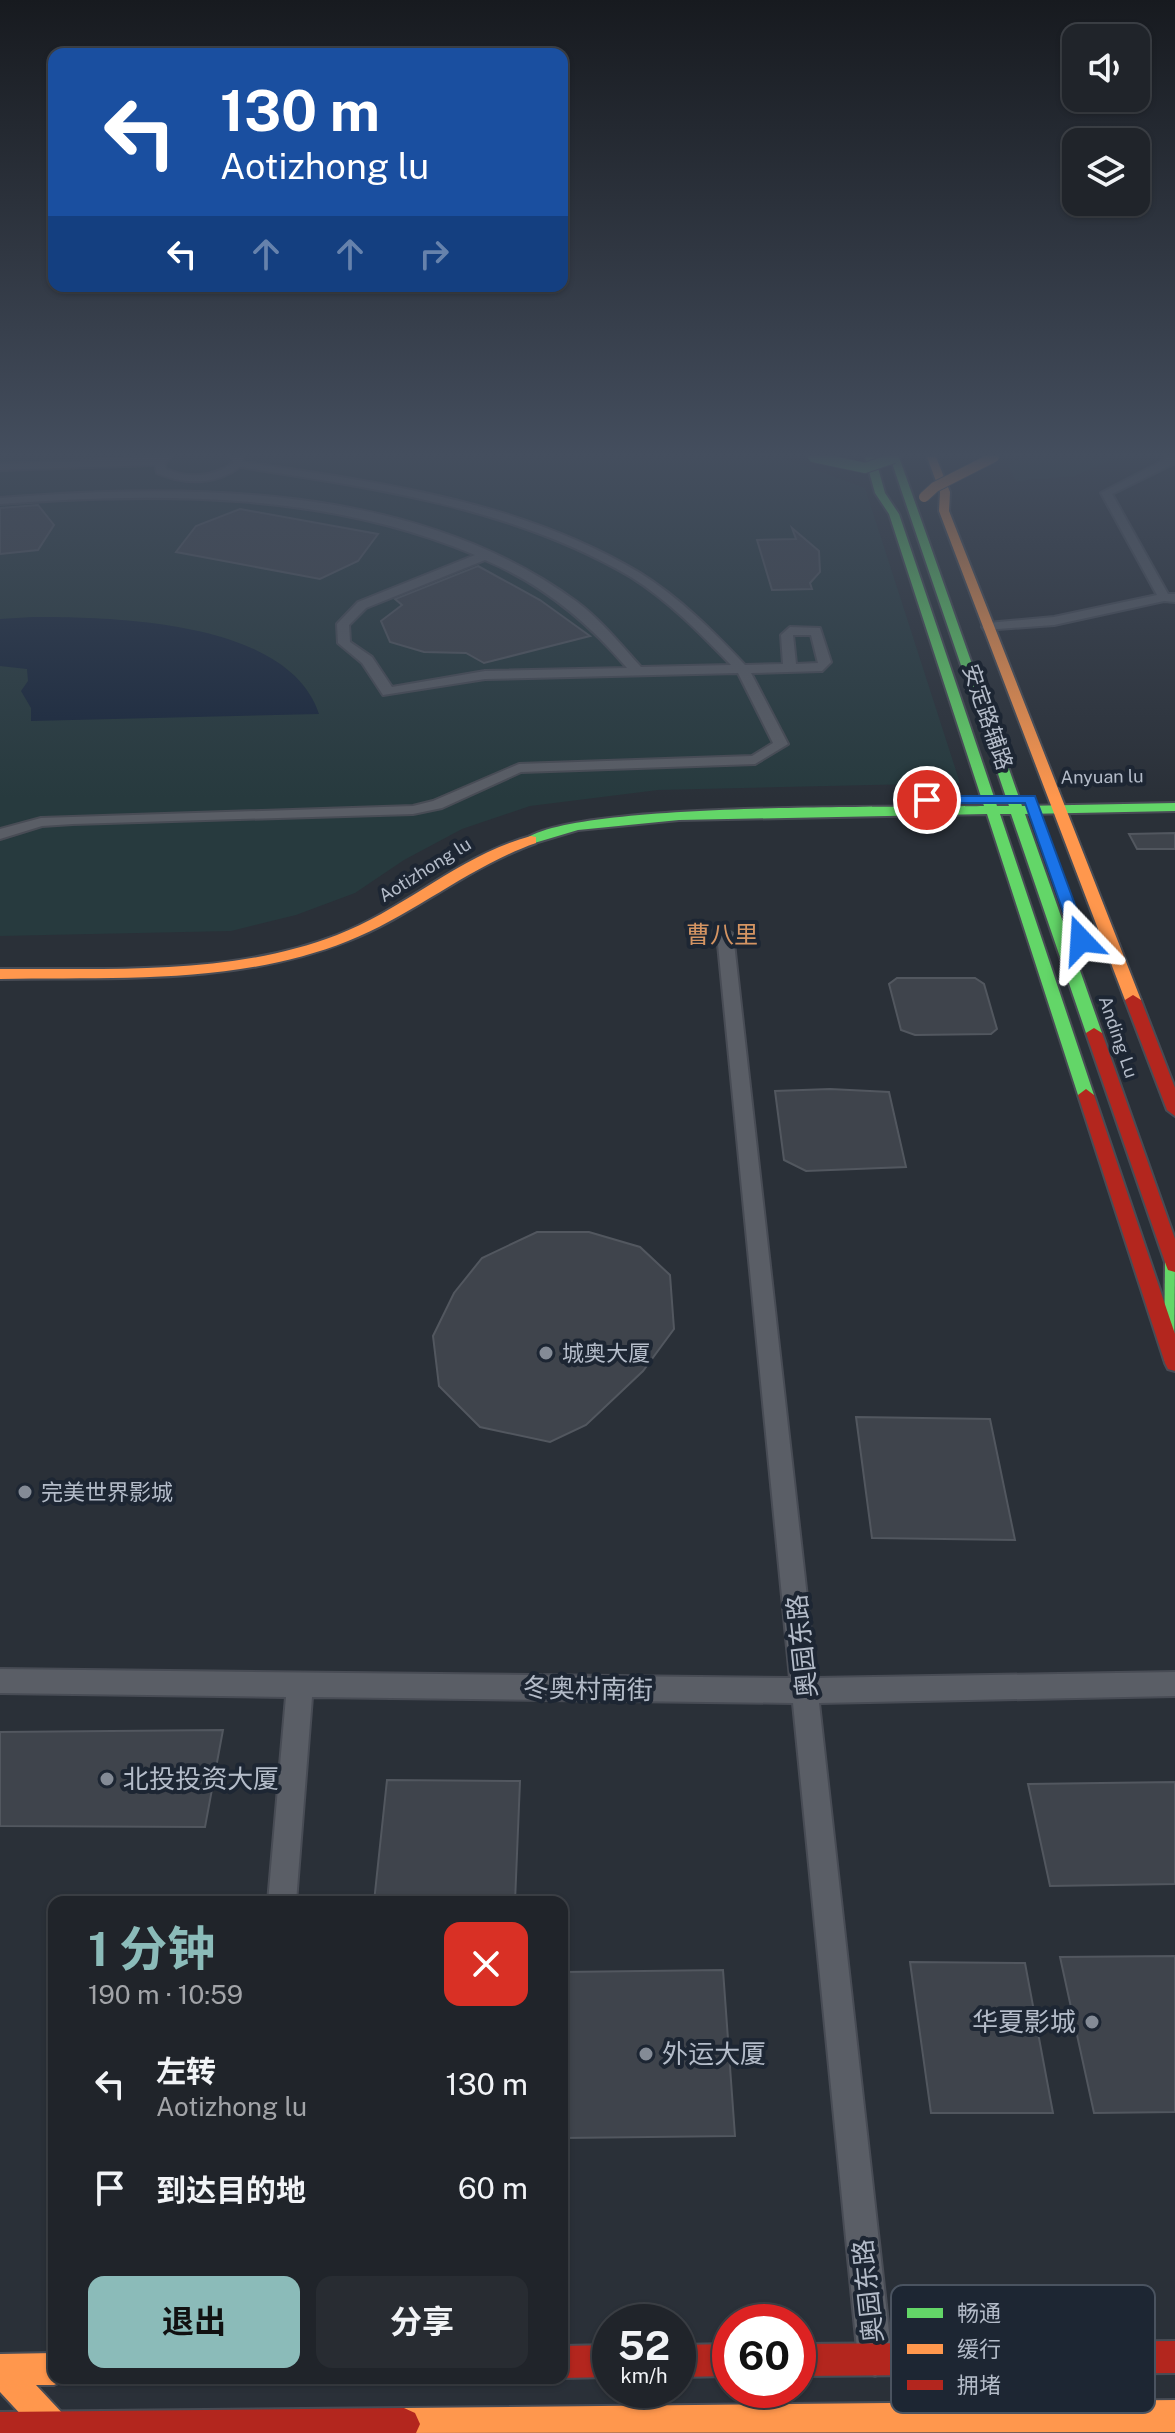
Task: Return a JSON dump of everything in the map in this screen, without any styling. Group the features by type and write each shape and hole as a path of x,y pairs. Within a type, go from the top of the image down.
{"main road":[{"name":"安定路辅路","path":"913,571 1174,1361"},
{"name":"Anding Lu","path":"942,571 1024,804 1175,1264 1174,1361"},
{"name":"安定路辅路","path":"967,571 1055,804 1083,893 1175,1110"},
{"name":"Anyuan lu","path":"1055,804 1175,796"},
{"name":"Aotizhong lu","path":"0,958 214,954 285,942 345,923 393,899 465,852 515,831 587,813 675,804 993,805"},
{"name":"Aotizhong lu","path":"0,974 208,969 285,955 341,939 384,919 466,866 498,850 577,826 679,816 1024,804"},
{"name":"Anding Lu","path":"1024,804 1126,1066"},
{"name":"Anyuan lu","path":"1024,804 1175,807"},
{"path":"1155,2357 1175,2357"},
{"path":"816,2360 891,2359"},
{"path":"568,2362 592,2361"},
{"path":"1,2370 48,2369"},
{"path":"1,2370 54,2427"},
{"path":"0,2428 1175,2416"}],"street":[{"path":"448,571 362,605 343,624 344,643 367,660 388,692 485,675 742,670 790,666"},
{"path":"517,571 570,603 607,636 638,672"},
{"path":"0,834 41,822 413,810 437,805 519,768 755,760 781,744 742,670 669,598 627,571"},
{"path":"988,627 1054,621 1169,597 1153,571"},
{"name":"奥园东路","path":"725,934 875,2359"},
{"name":"冬奥村南街","path":"0,1681 806,1691 1175,1684"},
{"path":"282,1896 300,1685"}],"green space":[{"path":"0,571 892,571 960,783 658,790 530,806 462,829 404,860 355,893 296,915 231,931 0,936"}],"water":[{"path":"33,617 151,623 195,630 236,642 273,659 301,683 319,714 31,721 31,708 21,691 28,681 27,669 0,666 0,619"}],"building":[{"path":"275,571 338,571 320,579"},
{"path":"467,571 486,571 540,600 590,636 484,663 466,653 424,652 390,642 381,621 402,605 395,599"},
{"path":"766,571 820,571 810,583 812,589 772,590"},
{"path":"1175,833 1175,849 1137,849 1129,834"},
{"path":"897,978 975,978 984,984 997,1029 991,1034 915,1035 901,1030 889,984"},
{"path":"830,1089 889,1092 906,1167 806,1171 784,1160 775,1091"},
{"name":"城奥大厦","path":"537,1232 589,1232 640,1247 670,1275 674,1329 643,1371 586,1425 550,1442 480,1427 439,1386 433,1336 454,1293 482,1258"},
{"path":"856,1417 990,1419 1015,1540 872,1538"},
{"name":"北投投资大厦","path":"223,1730 205,1827 0,1826 0,1732"},
{"path":"387,1780 520,1781 515,1896 375,1896"},
{"path":"1175,1782 1175,1884 1050,1886 1028,1784"},
{"path":"1175,1956 1175,2112 1094,2113 1060,1957"},
{"path":"910,1962 1025,1963 1053,2113 931,2113"},
{"name":"外运大厦","path":"723,1970 735,2136 568,2138 568,1972"}],"traffic: fast":[{"path":"913,571 1086,1095"},
{"path":"933,571 1094,1033"},
{"path":"531,840 577,826 679,816 1175,807"},
{"path":"1174,1263 1174,1359"}],"traffic: slow":[{"path":"967,571 1133,1000"},
{"path":"0,974 174,971 260,961 302,952 367,927 482,860 531,840"},
{"path":"0,2370 48,2369"},
{"path":"1,2370 54,2427"},
{"path":"404,2424 1175,2416"}],"traffic: jam":[{"path":"1133,1000 1175,1110"},
{"path":"1094,1033 1175,1265"},
{"path":"1086,1095 1175,1363"},
{"path":"1155,2357 1175,2357"},
{"path":"816,2360 891,2359"},
{"path":"696,2361 712,2360"},
{"path":"568,2362 592,2361"},
{"path":"0,2428 404,2424"}],"place":[{"name":"城奥大厦","path":"546,1353"},
{"name":"完美世界影城","path":"25,1492"},
{"name":"北投投资大厦","path":"107,1779"},
{"name":"华夏影城","path":"1092,2022"},
{"name":"外运大厦","path":"646,2054"}],"district":[{"name":"曹八里","path":"722,935"}],"route":[{"path":"927,800 1030,799 1081,940"}]}
